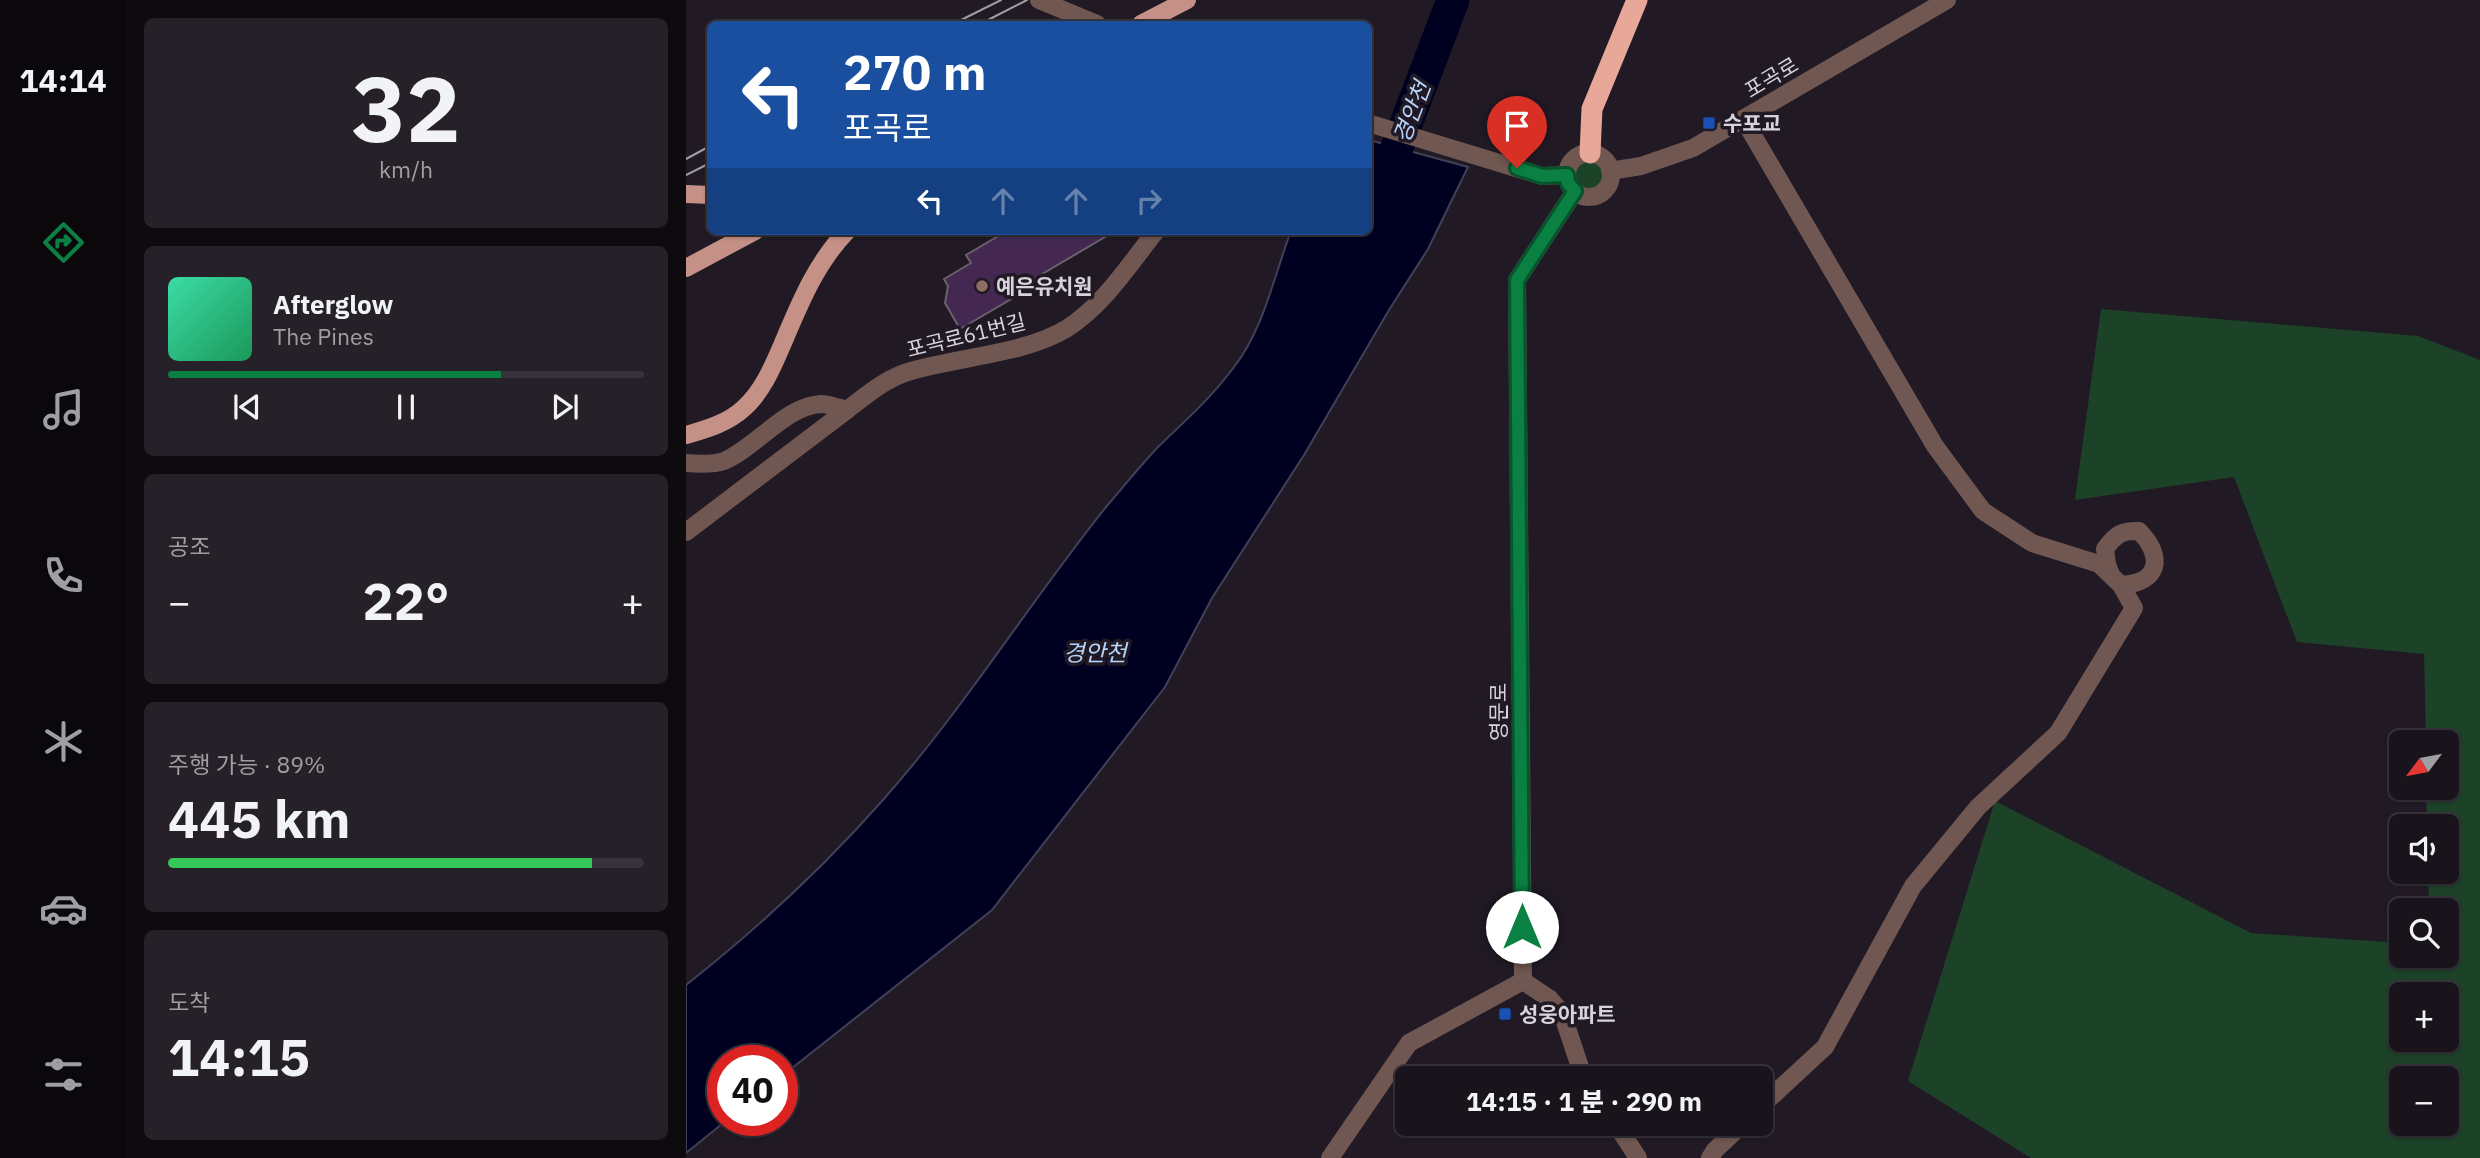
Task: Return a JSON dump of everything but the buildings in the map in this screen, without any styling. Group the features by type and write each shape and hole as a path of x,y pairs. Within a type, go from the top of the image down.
{"highway":[{"path":"1590,153 1592,110 1637,0"}],"main road":[{"path":"1147,21 1187,0"},
{"path":"686,194 707,195"},
{"path":"686,268 748,235"},
{"path":"686,435 717,426 744,408 762,387 809,284 832,247 843,235"}],"street":[{"path":"1039,0 1090,21"},
{"name":"포곡로","path":"1610,171 1641,166 1693,148 1947,0"},
{"path":"1744,120 1935,446 1983,511 2032,543 2099,564 2116,580 2134,608 2058,733 1978,807 1913,886 1825,1047 1773,1095"},
{"path":"1372,124 1571,183 1586,196 1600,193 1609,181 1610,171 1605,160 1590,153 1577,156 1571,161 1571,183"},
{"name":"영문로","path":"1523,981 1517,280 1571,183"},
{"name":"포곡로61번길","path":"686,531 888,380 909,371 1025,345 1065,330 1108,292 1153,235"},
{"path":"686,463 721,462 742,451 806,407 822,404 847,410"},
{"path":"1331,1158 1409,1043 1523,981 1550,999 1562,1013 1580,1066"},
{"path":"1623,1136 1638,1158"},
{"path":"1710,1158 1730,1136"}],"green space":[{"path":"1589,160 1595,161 1603,169 1603,181 1595,189 1589,190 1583,189 1575,181 1574,175 1575,169 1583,161"},
{"path":"2101,309 2418,336 2480,360 2480,1158 2031,1158 1908,1081 1995,801 2251,933 2389,942 2389,968 2459,968 2459,898 2429,898 2428,884 2459,884 2459,814 2427,814 2426,800 2459,800 2459,730 2426,730 2424,654 2297,642 2234,477 2075,500"}],"water":[{"name":"경안천","path":"1372,141 1468,167 1428,249 1304,455 1212,598 1165,687 992,910 798,1063 798,1045 707,1045 707,1136 686,1153 686,985 788,898 882,801 941,730 1106,507 1151,454 1226,378 1244,352 1261,319 1290,235 1372,235"}],"waterway":[{"name":"경안천","path":"1372,213 1453,0"}],"tram line":[{"path":"959,21 1001,0"},
{"path":"986,21 1027,0"},
{"path":"686,159 707,148"},
{"path":"686,175 707,164"}],"place":[{"name":"수포교","path":"1709,123"},
{"name":"예은유치원","path":"982,286"},
{"name":"성웅아파트","path":"1505,1014"}],"route":[{"path":"1517,168 1542,176 1567,175 1568,183 1575,191 1517,280 1522,927"}]}
